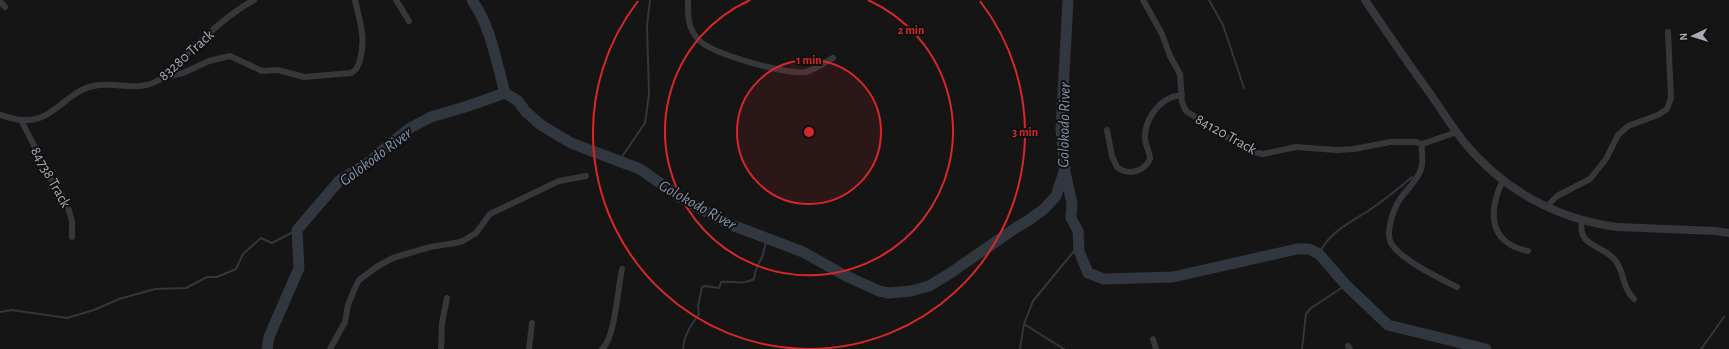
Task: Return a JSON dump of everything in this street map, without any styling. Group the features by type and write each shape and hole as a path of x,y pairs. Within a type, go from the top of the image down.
{"street":[{"name":"83280 Track","path":"0,115 21,120 31,120 46,116 70,97 92,86 147,86 162,78 216,28 254,0"},
{"path":"162,78 183,73 209,61 230,56 262,71 278,70 304,77 351,73 358,66 364,44 355,0"},
{"path":"396,0 409,21"},
{"path":"688,0 688,24 692,32 699,40 715,51 787,71 800,72 807,72 833,58"},
{"name":"84120 Track","path":"1143,0 1162,34 1170,56 1178,71 1183,106 1186,111 1224,136 1253,152 1263,154 1296,147 1336,150 1354,149 1390,142 1416,142 1422,144 1457,132"},
{"path":"1365,0 1457,132 1478,158 1503,180 1529,198 1546,207 1582,221 1617,227 1716,231 1729,233"},
{"path":"0,1 4,7"},
{"path":"1546,207 1557,196 1590,180 1606,159 1618,135 1628,126 1658,115 1667,109 1671,98 1668,32"},
{"path":"1107,130 1112,156 1117,167 1130,172 1139,170 1150,159 1145,134 1147,125 1152,115 1161,104 1170,98 1182,95"},
{"name":"84738 Track","path":"21,120 40,157 47,175 57,186 67,204 72,221 72,237"},
{"path":"1422,144 1422,168 1399,200 1394,210 1390,228 1390,240 1398,250 1415,264 1457,287"},
{"path":"330,349 344,322 351,296 359,280 378,266 393,258 439,245 464,241 476,233 490,214 552,184 570,178 586,176"},
{"path":"1503,180 1496,193 1494,204 1494,223 1497,231 1505,241 1522,250 1528,251"},
{"path":"1582,221 1580,230 1584,238 1591,244 1605,250 1616,261 1626,290 1634,299"},
{"path":"602,349 608,342 622,269"},
{"path":"442,349 442,324 447,298"},
{"path":"529,349 532,323"},
{"path":"1153,339 1156,349"}],"waterway":[{"path":"472,0 484,21 496,57 505,93"},
{"path":"619,161 645,123 649,94 647,26 650,0"},
{"name":"Golokodo River","path":"267,349 269,337 299,268 297,230 339,181 371,161 410,128 431,117 505,93 518,101 526,112 541,125 571,143 640,169 681,198 729,224 803,252 844,275 879,291 889,293 911,291 929,286 1029,220 1044,209 1056,196 1065,169 1061,130 1068,0"},
{"path":"1209,0 1223,25 1244,88"},
{"path":"1065,172 1072,203 1071,218 1078,231 1079,251 1088,273 1104,279 1173,277 1297,249 1309,249 1319,254 1346,285 1388,325 1486,349"},
{"path":"1319,254 1333,234 1368,211 1412,177"},
{"path":"0,312 12,310 67,318 94,310 119,299 155,289 186,288 207,277 217,277 236,269 243,254 261,238 272,243 297,230"},
{"path":"683,349 686,335 699,314 698,306 702,287 719,288 721,282 745,282 754,279 768,239"},
{"path":"1020,349 1024,324 1033,301 1079,245"},
{"path":"1302,349 1306,314 1311,308 1346,285"},
{"path":"1701,349 1724,317"},
{"path":"1024,324 1064,349"}]}
